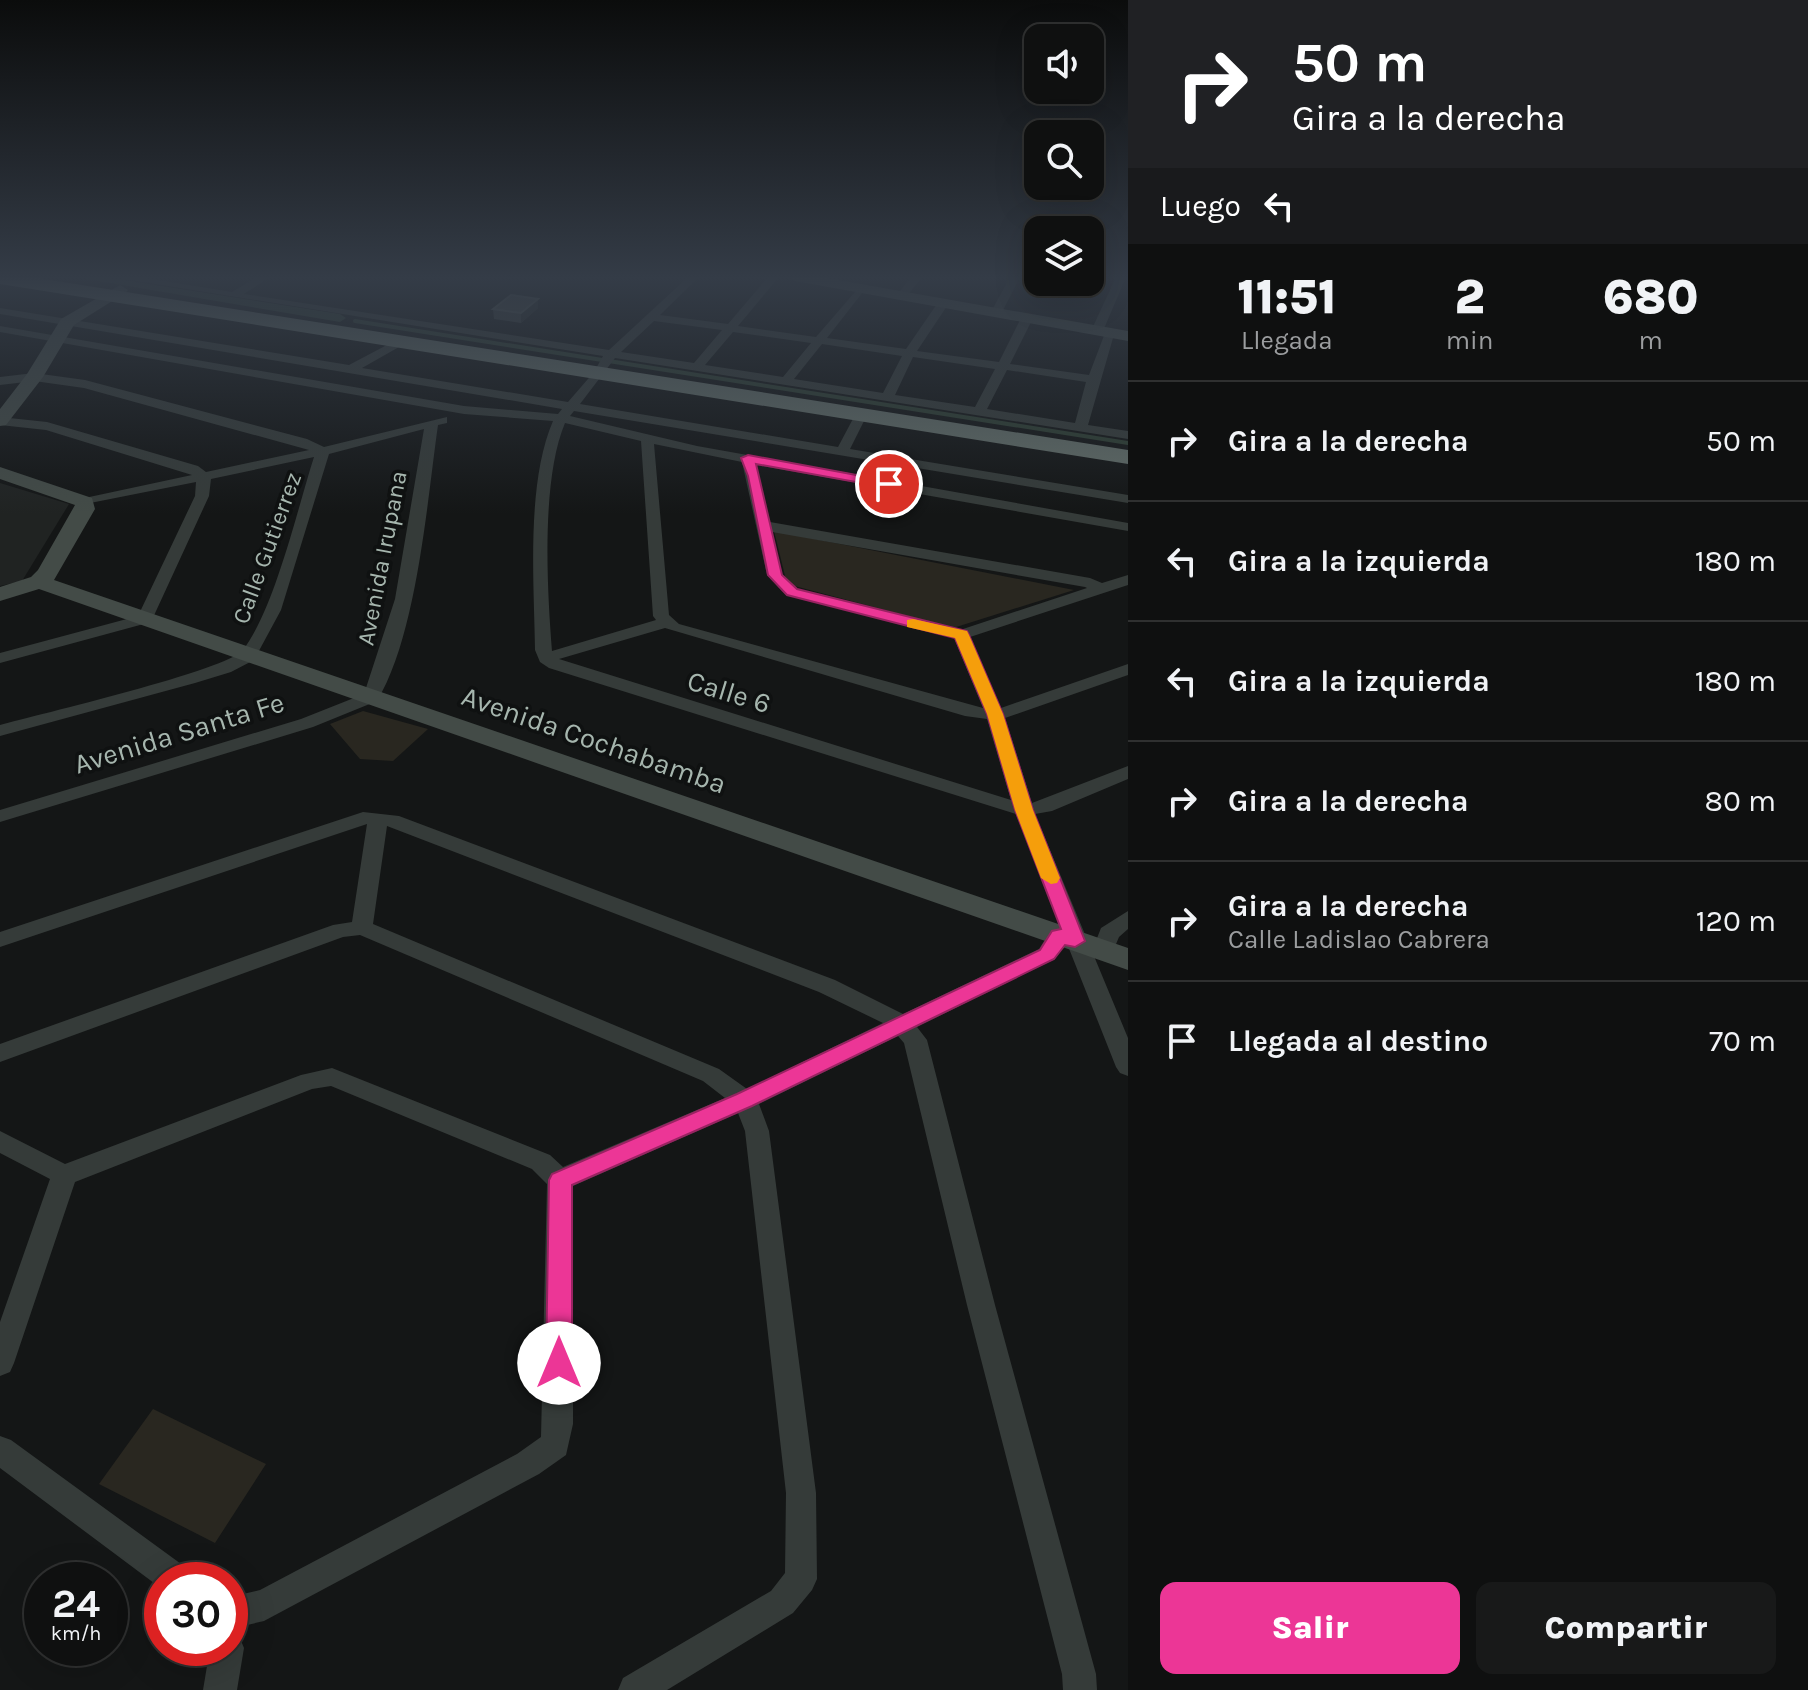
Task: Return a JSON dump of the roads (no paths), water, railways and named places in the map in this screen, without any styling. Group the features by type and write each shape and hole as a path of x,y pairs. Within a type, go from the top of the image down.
{"highway":[{"path":"546,356 605,362 861,415 1128,457"},
{"path":"567,356 1128,450"}],"street":[{"path":"0,421 48,356"},
{"path":"155,356 464,410 567,412 648,438 1128,527"},
{"path":"272,356 567,412 843,450 1128,499"},
{"path":"351,369 375,356"},
{"path":"611,356 567,412 549,446 541,542 543,650 546,658 665,623 971,712 995,714 1012,712 1128,669"},
{"path":"697,367 707,356"},
{"path":"786,381 808,356"},
{"path":"887,398 908,356"},
{"path":"922,356 1093,379"},
{"path":"979,413 1008,356"},
{"path":"1080,429 1098,356"},
{"path":"605,362 697,367 1128,435"},
{"name":"Calle Gutierrez","path":"0,381 34,377 85,384 302,442 323,451 273,610 248,656"},
{"path":"0,473 85,502 431,425 464,410"},
{"path":"843,450 861,415"},
{"path":"0,421 47,426 193,469 204,477"},
{"name":"Avenida Irupana","path":"371,697 383,671 394,630 431,425"},
{"path":"648,438 647,460 661,616 665,623"},
{"path":"748,458 775,575 792,592 961,635 1128,580"},
{"path":"0,658 145,619 202,496 204,477"},
{"path":"0,594 39,582 85,509 85,502"},
{"path":"765,526 1090,583 1100,589"},
{"name":"Avenida Cochabamba","path":"39,582 1116,955"},
{"path":"961,635 995,714 1067,938 1128,1067"},
{"path":"0,731 189,679 225,668 248,656"},
{"name":"Calle 6","path":"546,658 600,678 1024,810"},
{"name":"Avenida Santa Fe","path":"0,816 307,723 371,697"},
{"path":"1024,810 1045,807 1128,772"},
{"path":"0,940 363,818 378,818 392,820 827,986 900,1022 915,1040 981,1305 1079,1674 1080,1690"},
{"path":"362,928 378,818"},
{"path":"1116,955 1109,933 1128,918"},
{"path":"0,1053 341,930 362,928 711,1075 745,1100 757,1131 801,1493 801,1579 782,1602 635,1690"},
{"path":"560,1180 745,1100 900,1022 1047,954 1067,938"},
{"path":"0,1141 64,1175 309,1081 332,1077 541,1162 560,1180 558,1424 555,1445 528,1464 248,1611"},
{"path":"0,1363 64,1175"},
{"path":"0,1450 152,1562"},
{"path":"220,1690 224,1666"}],"waterway":[{"path":"576,356 1128,443"}]}
